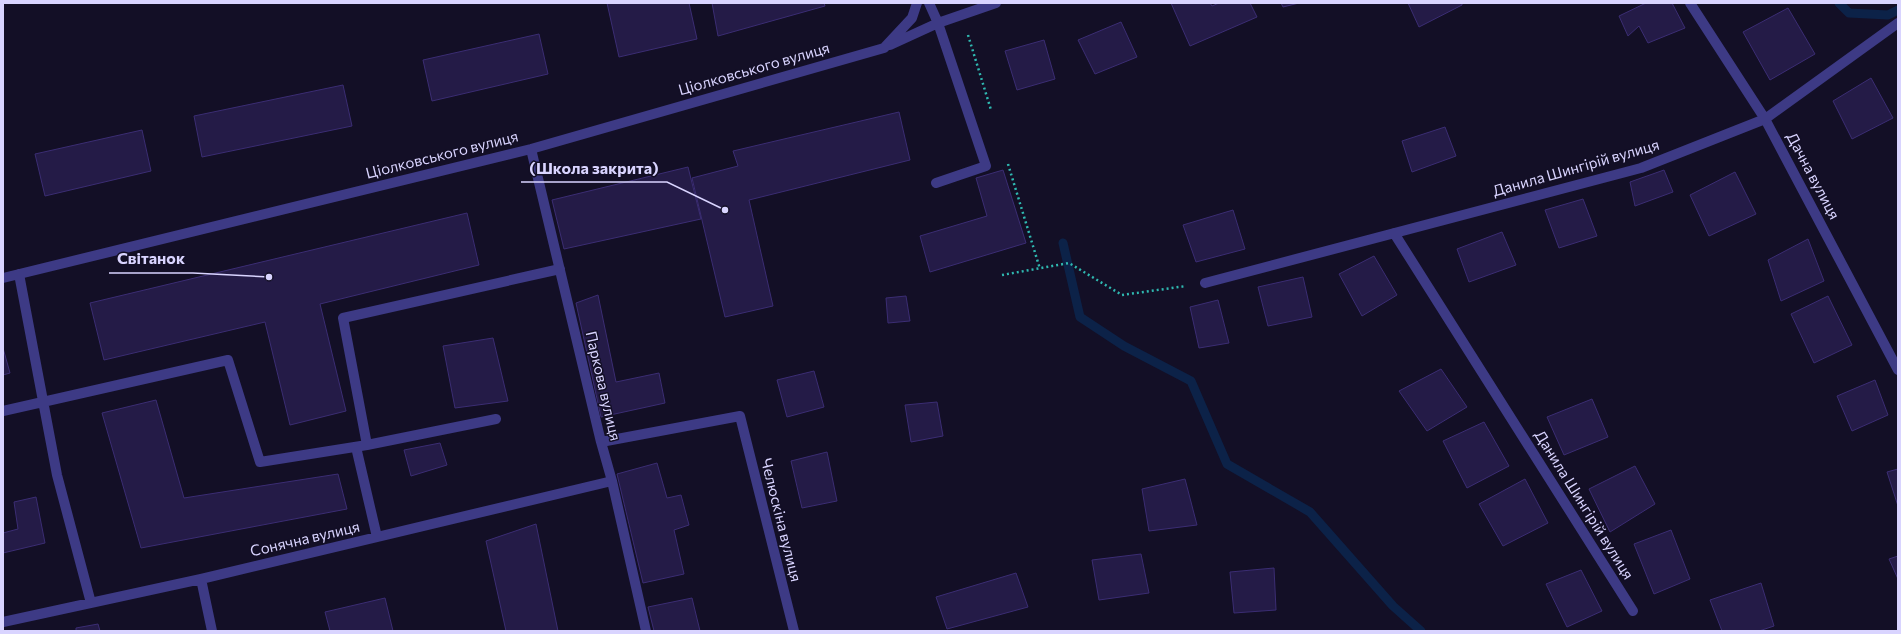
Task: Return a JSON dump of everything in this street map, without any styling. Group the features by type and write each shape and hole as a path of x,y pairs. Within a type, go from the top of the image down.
{"street":[{"path":"884,48 912,18 917,3"},
{"path":"929,3 938,23 986,166 936,183"},
{"name":"Ціолковського вулиця","path":"3,278 532,149 884,48 938,23 996,3"},
{"name":"Дачна вулиця","path":"1690,3 1765,119 1898,370"},
{"name":"Данила Шингірій вулиця","path":"1205,283 1641,168 1765,119 1898,22"},
{"name":"Паркова вулиця","path":"532,149 601,442 612,481 646,631"},
{"name":"Данила Шингірій вулиця","path":"1394,233 1633,611"},
{"path":"367,445 342,318 560,269"},
{"path":"19,274 56,475 91,603"},
{"path":"3,411 228,360 260,462 367,445 496,419"},
{"name":"Челюскіна вулиця","path":"601,442 740,416 794,631"},
{"path":"356,447 377,537"},
{"name":"Сонячна вулиця","path":"3,622 201,579 612,481"},
{"path":"201,579 212,631"}],"path":[{"path":"1002,275 1069,263 1122,295 1205,283"}],"building":[{"path":"607,3 689,3 697,39 619,57"},
{"path":"712,3 824,3 825,6 718,36"},
{"path":"1171,3 1210,3 1212,6 1219,3 1250,3 1257,17 1190,46"},
{"path":"1281,3 1299,3 1283,7"},
{"path":"1408,3 1462,3 1462,5 1419,27"},
{"path":"1646,3 1672,3 1685,28 1648,43 1639,26 1628,36 1619,16"},
{"path":"1788,8 1815,54 1770,80 1743,32"},
{"path":"1121,22 1137,57 1095,74 1078,40"},
{"path":"539,34 548,74 432,101 423,60"},
{"path":"1044,40 1055,79 1017,90 1005,51"},
{"path":"1871,78 1893,118 1852,139 1833,101"},
{"path":"343,85 352,126 202,157 194,116"},
{"path":"899,112 910,160 749,200 773,306 725,317 692,178 738,166 733,151"},
{"path":"1445,127 1456,156 1412,172 1402,141"},
{"path":"142,130 151,171 45,196 35,154"},
{"path":"688,167 701,219 564,249 552,200"},
{"path":"1003,170 1026,243 930,272 920,236 987,216 976,178"},
{"path":"1664,170 1673,192 1635,206 1630,182"},
{"path":"1735,172 1756,214 1709,236 1690,195"},
{"path":"1583,199 1597,236 1559,248 1545,210"},
{"path":"1233,210 1245,249 1196,262 1183,225"},
{"path":"467,213 479,265 320,304 346,411 290,425 265,322 104,360 90,303"},
{"path":"1502,232 1516,265 1469,282 1457,249"},
{"path":"1808,239 1824,281 1781,301 1768,260"},
{"path":"1374,256 1397,295 1362,316 1339,274"},
{"path":"1303,277 1312,317 1268,326 1258,287"},
{"path":"598,295 616,382 659,373 665,403 601,417 576,303"},
{"path":"906,296 910,321 888,323 886,298"},
{"path":"1828,296 1852,345 1814,363 1791,314"},
{"path":"1218,300 1229,343 1199,348 1190,307"},
{"path":"493,338 508,401 455,408 443,346"},
{"path":"3,348 10,373 3,375"},
{"path":"1441,369 1467,407 1427,431 1399,391"},
{"path":"814,371 824,407 787,417 777,380"},
{"path":"1875,380 1888,415 1852,431 1837,396"},
{"path":"1592,399 1608,437 1564,455 1547,417"},
{"path":"156,400 184,498 338,474 347,509 141,548 102,413"},
{"path":"937,402 943,436 911,442 905,405"},
{"path":"1484,422 1509,466 1467,488 1443,441"},
{"path":"440,443 447,465 411,476 404,450"},
{"path":"827,452 837,501 802,508 791,461"},
{"path":"657,463 667,498 681,495 689,525 674,530 684,574 643,583 617,474"},
{"path":"1635,466 1655,504 1610,532 1589,489"},
{"path":"1898,469 1898,506 1887,472"},
{"path":"1185,479 1197,525 1149,531 1142,489"},
{"path":"1525,479 1548,523 1503,546 1479,504"},
{"path":"36,497 45,543 3,553 3,533 18,529 14,502"},
{"path":"536,524 558,631 506,631 486,541"},
{"path":"1671,530 1690,579 1654,594 1634,544"},
{"path":"1141,554 1149,593 1099,600 1092,560"},
{"path":"1898,556 1898,579 1889,559"},
{"path":"1274,568 1276,610 1234,613 1230,572"},
{"path":"1581,570 1602,611 1567,627 1546,584"},
{"path":"1016,573 1028,607 947,629 936,597"},
{"path":"1761,583 1774,626 1759,631 1722,631 1710,600"},
{"path":"385,598 393,631 330,631 325,612"},
{"path":"692,598 700,631 654,631 648,607"},
{"path":"98,624 100,631 76,631 76,628"}],"waterway":[{"path":"1839,3 1849,13 1888,15 1898,10"},
{"path":"1063,243 1080,317 1124,346 1191,381 1227,464 1310,512 1393,606 1421,631"}],"place":[{"name":"(Школа закрита)","path":"725,210"},
{"name":"Світанок","path":"269,277"}]}
